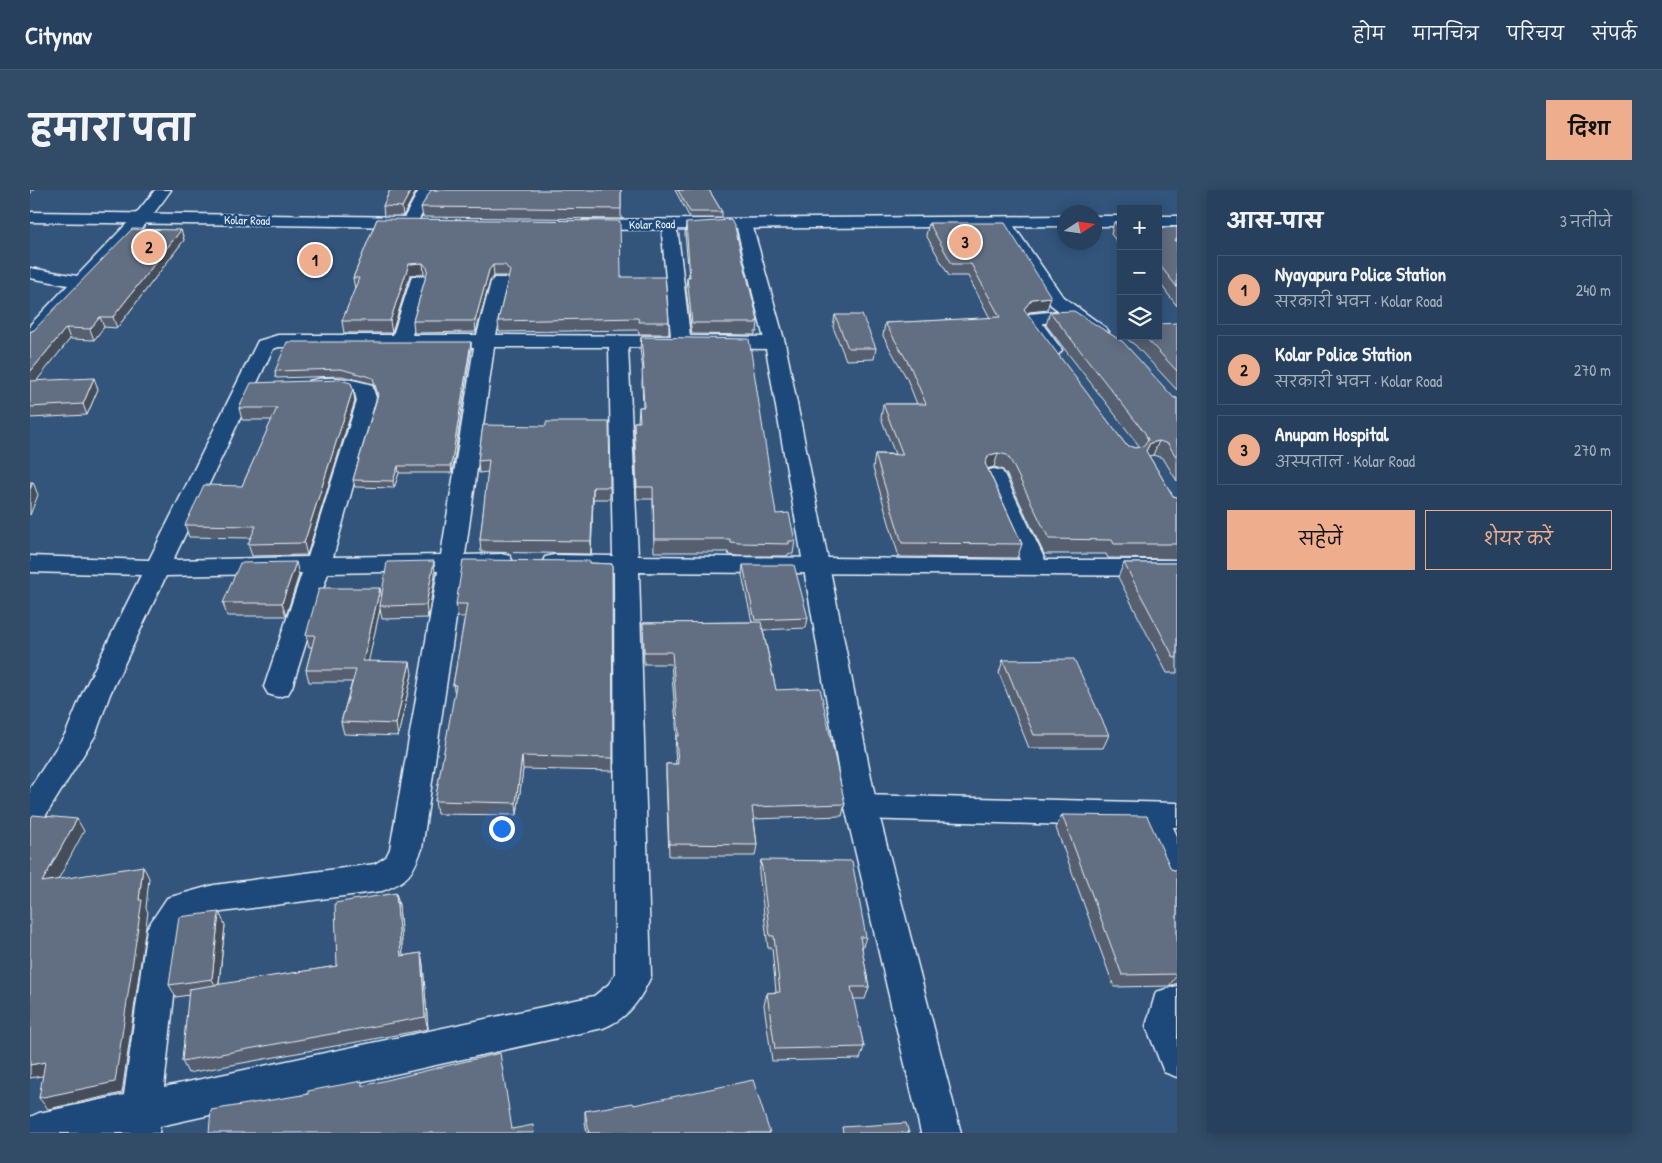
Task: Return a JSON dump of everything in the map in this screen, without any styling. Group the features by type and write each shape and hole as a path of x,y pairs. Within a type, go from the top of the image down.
{"street":[{"path":"30,336 136,224 163,190"},
{"path":"410,222 427,190"},
{"name":"Kolar Road","path":"30,217 136,224 358,227 427,227 410,222 358,227"},
{"path":"1102,221 1117,221"},
{"path":"1162,221 1177,221"},
{"name":"Kolar Road","path":"1006,227 1057,222"},
{"name":"Kolar Road","path":"30,229 136,224"},
{"path":"1006,227 1057,301 1075,316 1112,340"},
{"name":"Kolar Road","path":"746,228 670,234 571,229 746,228 1006,227 1057,231"},
{"path":"746,228 775,343 861,807 942,1133"},
{"path":"1102,233 1117,233"},
{"path":"1162,233 1177,233"},
{"path":"670,234 681,342"},
{"path":"30,273 81,282"},
{"path":"401,340 418,280"},
{"path":"141,1121 156,978 164,928 179,908 214,899 382,877 399,866 406,849 452,562 484,341 500,282"},
{"path":"1066,368 1031,321 1036,318 1075,316"},
{"path":"30,814 80,736 96,694 265,345 271,342 401,340 618,340 775,343"},
{"path":"39,1133 141,1121 603,1011 622,996 633,976 626,564 618,340"},
{"path":"245,386 342,384 365,389 367,401 278,688"},
{"path":"994,476 1036,567"},
{"path":"30,564 158,568 452,562 816,568 1177,568"},
{"path":"861,807 1164,814 1177,871"},
{"path":"1177,1003 1169,1004 1164,1026 1177,1059"}],"building":[{"path":"390,190 411,190 402,207 383,206"},
{"path":"431,190 621,190 621,209 421,207"},
{"path":"678,190 709,190 722,212 690,212"},
{"path":"377,219 620,221 621,277 665,277 669,322 639,322 638,318 498,321 510,271 505,265 493,265 489,270 475,321 413,321 428,269 423,263 409,264 390,321 342,321 359,278 353,278"},
{"path":"731,220 735,228 758,321 756,323 692,323 687,277 690,277 686,223"},
{"path":"929,223 1005,223 1051,297 1032,299 1024,309 1126,445 1135,448 1144,446 1148,440 1145,433 1050,312 1074,311 1117,340 1123,342 1174,398 1177,398 1177,458 1168,444 1159,441 1150,443 1146,451 1173,496 1177,497 1177,544 1114,544 1112,540 1049,539 1011,461 1007,455 998,453 989,455 985,463 1022,544 902,543 875,454 903,455 883,404 926,404 910,366 885,323 1000,317 971,264 952,264"},
{"path":"1177,227 1177,238 1175,241 1177,241 1177,287 1162,268 1162,228"},
{"path":"132,229 181,230 113,317 100,317 90,329 66,328 30,372 30,332"},
{"path":"835,315 862,315 876,348 848,348"},
{"path":"1177,323 1177,371 1148,340 1162,340 1162,324"},
{"path":"641,337 749,339 776,514 789,513 795,541 789,541 789,544 739,543 730,542 730,539 654,539 653,487 637,487 634,422 640,422 639,407 644,407 642,370 644,370"},
{"path":"287,342 471,342 451,466 398,466 393,481 353,480 378,395 373,378 341,369 275,371"},
{"path":"94,378 83,404 30,407 30,381"},
{"path":"340,380 351,383 353,389 304,543 248,544 256,526 185,525 204,485 242,486 277,408 239,408 251,383"},
{"path":"546,422 609,422 610,487 593,487 591,541 480,540 489,460 478,461 483,425 546,426"},
{"path":"463,560 590,561 590,563 612,564 613,758 522,756 516,803 435,801 456,685 453,685 467,604 456,604"},
{"path":"434,561 426,605 380,606 387,562"},
{"path":"296,562 282,603 223,603 240,563"},
{"path":"1124,563 1177,563 1177,658 1174,658"},
{"path":"743,565 794,565 808,618 755,620"},
{"path":"319,588 380,588 363,661 410,662 396,724 341,722 356,670 306,670 315,635 306,635"},
{"path":"761,622 776,690 820,688 845,804 752,807 757,845 669,844 666,764 678,764 676,736 679,736 672,652 644,652 643,623"},
{"path":"1074,659 1109,735 1034,735 1003,660"},
{"path":"33,815 77,819 42,882 143,866 139,900 142,900 115,1082 39,1098 45,1062 30,1065 30,820"},
{"path":"1062,815 1147,816 1171,869 1177,871 1177,974 1122,975"},
{"path":"761,860 852,861 866,937 860,937 869,987 851,987 864,1047 775,1049 767,993 780,992 774,936 770,936"},
{"path":"396,893 401,956 421,953 425,1017 182,1061 189,989 337,966 335,903"},
{"path":"219,912 212,979 169,985 179,917"},
{"path":"500,1053 512,1129 533,1125 534,1133 209,1133 211,1110 308,1094 308,1091 362,1081 362,1086"},
{"path":"753,1080 770,1133 589,1133 585,1111 633,1103 634,1105"},
{"path":"906,1123 909,1133 843,1133 842,1127"}],"place":[{"name":"Anupam Hospital","path":"965,242"},
{"name":"Kolar Police Station","path":"149,247"},
{"name":"Nyayapura Police Station","path":"315,260"}]}
